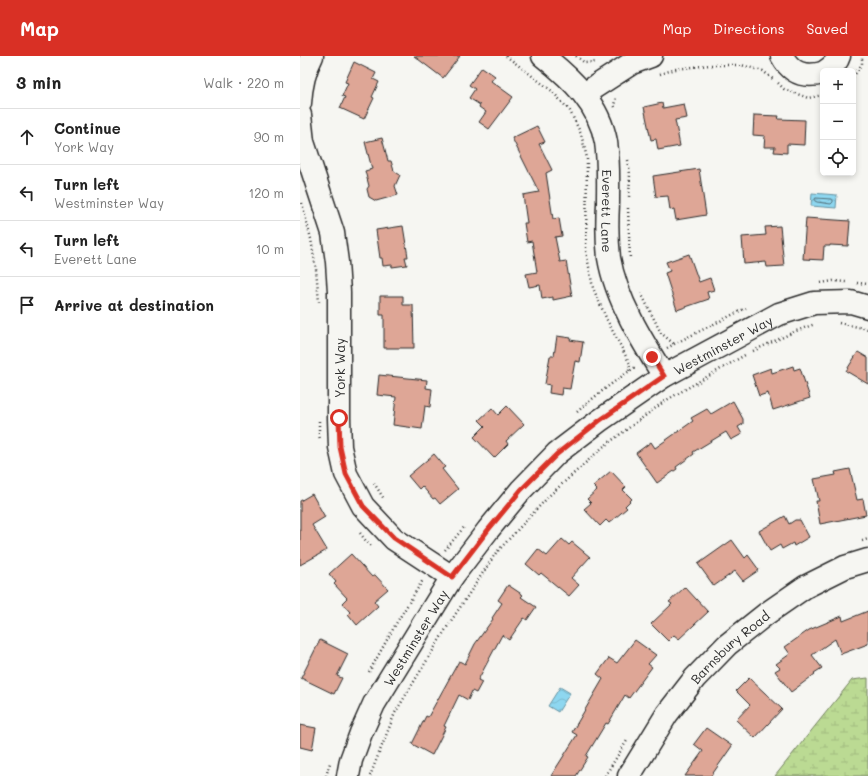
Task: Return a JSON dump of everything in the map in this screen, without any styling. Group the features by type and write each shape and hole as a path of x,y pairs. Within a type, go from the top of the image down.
{"street":[{"path":"300,103 302,85 312,56"},
{"name":"Everett Lane","path":"543,56 559,69 592,89 606,142 608,169 607,226 609,258 615,282 625,308 664,376"},
{"path":"782,56 786,64 794,70 803,74 813,75 820,74"},
{"path":"831,68 838,60 839,56"},
{"path":"592,89 632,63 654,66"},
{"name":"York Way","path":"300,115 303,142 332,233 337,262 339,292 340,447 346,474 363,506 394,538 452,577"},
{"name":"Westminster Way","path":"348,776 351,760 374,704 452,577 521,490 557,454 599,421 664,376 779,314 814,303 851,302 868,307"},
{"name":"Barnsbury Road","path":"629,776 667,714 695,678 727,645 766,614 805,588 845,567 868,560"}],"path":[{"path":"506,56 552,90 570,111 581,134 587,158 586,251 593,288 610,326 630,364 629,372"},
{"path":"576,56 585,63 591,63 592,89 607,96 616,98"},
{"path":"856,73 862,64 862,56"},
{"path":"654,66 676,69 710,65 740,65 763,71 784,89 808,98 820,96"},
{"path":"617,111 614,106 616,98 621,94"},
{"path":"628,153 630,174 628,203 630,258 632,264"},
{"path":"640,291 661,333 674,344"},
{"path":"836,322 868,329"},
{"path":"370,776 395,713 449,624 496,553 550,495 602,447 665,401 751,352 796,331 817,324"}],"green space":[{"path":"868,678 868,776 775,776 852,680"}],"water":[{"path":"812,193 837,195 836,208 811,206"},
{"path":"560,687 570,693 558,712 548,706"}],"building":[{"path":"414,56 460,56 443,78"},
{"path":"354,62 376,73 373,79 379,82 372,97 374,98 364,119 340,108 345,97 342,96 348,83 345,82"},
{"path":"482,67 495,76 491,81 513,97 489,129 479,122 486,112 479,107 480,105 469,98 475,89 469,85"},
{"path":"662,103 663,108 684,104 687,118 675,120 680,146 658,150 656,139 651,140 644,107"},
{"path":"754,115 779,116 778,119 805,120 804,145 787,144 787,153 774,152 775,147 764,147 765,136 753,135"},
{"path":"537,126 545,142 539,144 552,170 546,173 553,219 559,218 562,236 555,237 560,262 566,261 572,296 553,300 553,297 542,299 540,285 529,287 526,274 537,272 532,241 527,242 524,223 527,223 523,195 539,192 512,138"},
{"path":"382,138 388,161 391,161 394,171 400,175 395,186 398,195 376,201 369,197 367,189 369,186 365,171 372,169 365,142"},
{"path":"699,169 706,215 676,220 674,209 670,210 668,196 656,197 653,176"},
{"path":"806,218 850,221 848,246 824,246 823,260 803,259"},
{"path":"403,226 408,257 405,257 407,265 392,267 392,265 383,266 382,258 380,258 376,230"},
{"path":"780,226 784,266 767,267 766,262 744,264 742,237 766,235 765,227"},
{"path":"689,254 699,282 710,278 714,290 707,292 709,299 677,310 665,273 670,271 666,262"},
{"path":"380,296 403,296 403,305 413,305 414,348 384,348 384,315 380,315"},
{"path":"557,336 583,342 580,362 575,361 570,389 562,388 561,395 549,393 550,385 545,384 550,356 554,356"},
{"path":"858,352 868,358 868,384 846,371"},
{"path":"793,366 794,370 800,368 810,398 773,410 768,393 759,396 752,375 771,368 772,373"},
{"path":"379,375 427,380 426,388 432,389 430,407 425,406 422,429 393,425 396,397 377,395"},
{"path":"733,401 743,419 743,424 738,427 742,434 731,440 726,432 693,452 694,454 676,467 677,469 657,483 636,453 651,442 655,448 693,421 691,418 707,409 711,414"},
{"path":"507,406 524,424 506,441 508,444 494,458 474,437 485,426 479,420 492,408 498,415"},
{"path":"434,454 445,467 442,469 458,489 440,504 435,498 433,499 422,486 419,489 408,476"},
{"path":"850,469 857,500 863,499 866,515 820,524 816,501 819,501 814,479 836,475 835,472"},
{"path":"611,471 626,487 623,490 632,499 625,506 627,508 609,523 606,520 600,526 584,509 591,503 587,499 597,490 593,486"},
{"path":"312,494 325,517 312,525 327,550 300,565 300,501"},
{"path":"785,516 789,524 795,520 800,520 809,537 794,546 793,543 782,549 780,545 770,551 759,531"},
{"path":"562,539 569,545 572,542 590,557 571,578 579,585 569,596 541,573 539,575 526,564 538,549 547,556"},
{"path":"732,540 745,558 748,555 759,570 743,581 735,571 714,586 698,564"},
{"path":"351,554 372,577 375,575 388,589 374,601 378,606 357,625 348,614 350,612 342,603 347,598 334,584 336,582 329,574"},
{"path":"508,585 523,595 521,597 536,607 527,620 524,618 509,640 502,635 478,680 482,682 476,693 472,691 468,700 459,695 444,726 446,727 432,755 412,744 426,716 428,717 459,661 465,664 475,644 493,619 492,618 502,603 498,600"},
{"path":"685,587 708,612 679,639 674,635 668,641 651,624 672,604 669,602"},
{"path":"868,611 868,644 841,654 835,639 812,655 822,668 791,692 775,671 780,668 776,664 790,654 785,647 809,630 842,616 843,621"},
{"path":"320,640 348,654 337,676 342,678 334,694 301,678"},
{"path":"635,640 656,655 648,664 652,667 629,698 625,695 608,724 606,723 586,756 588,757 576,776 551,776 577,735 572,732 603,679 597,674 609,658 617,663"},
{"path":"749,678 782,709 755,738 736,720 750,705 736,691"},
{"path":"300,725 316,728 312,750 300,747"},
{"path":"706,728 732,746 711,776 685,776 703,751 694,744"}],"route":[{"path":"339,418 340,447 346,474 363,506 394,538 452,577 521,490 557,454 599,421 664,376 652,357"}]}
